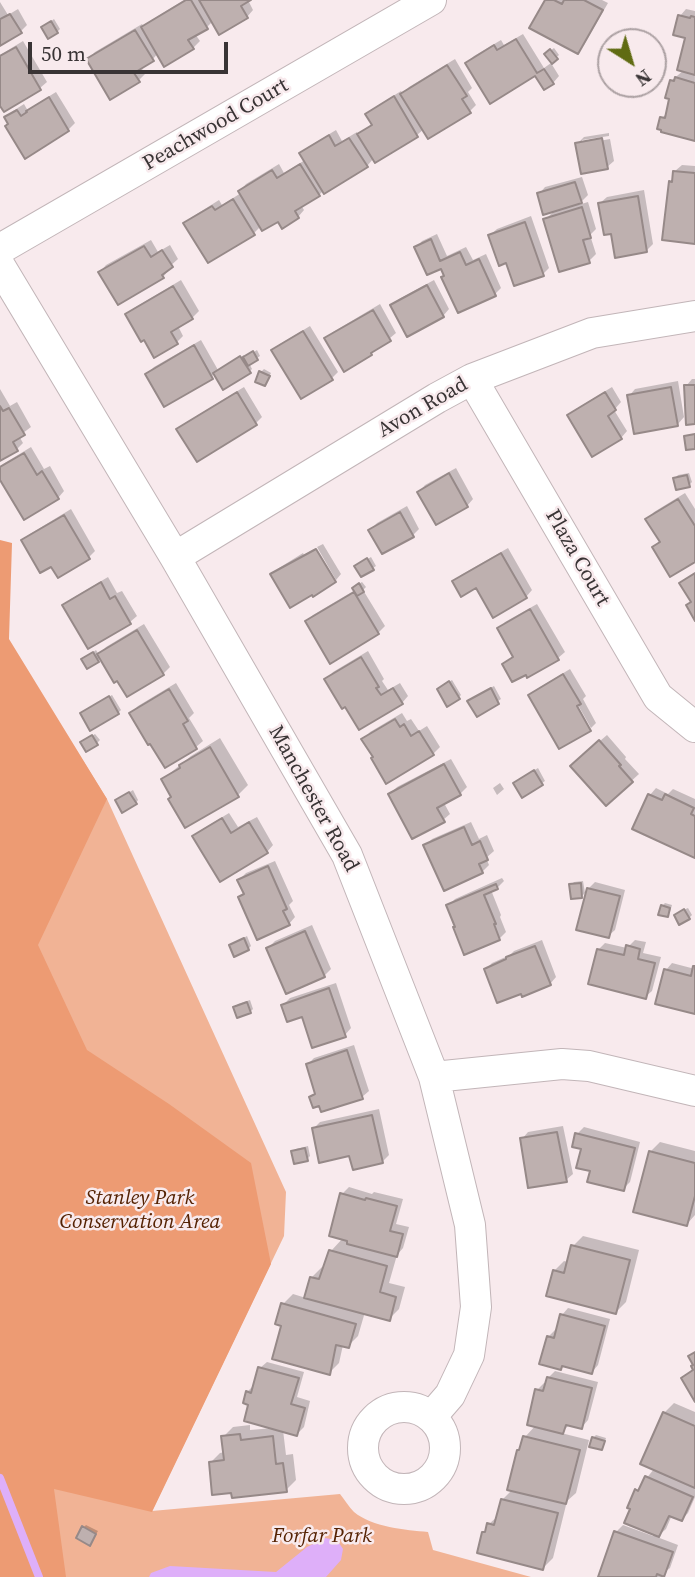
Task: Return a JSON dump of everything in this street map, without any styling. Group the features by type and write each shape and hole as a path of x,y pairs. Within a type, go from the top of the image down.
{"street":[{"name":"Peachwood Court","path":"0,249 431,0"},
{"name":"Manchester Road","path":"0,266 175,557 347,855 434,1077 470,1225 476,1307 469,1355 450,1395 431,1417"},
{"name":"Avon Road","path":"175,557 472,379 592,333 695,316"},
{"name":"Plaza Court","path":"472,379 659,697 695,727"},
{"path":"434,1077 562,1064 589,1066 695,1091"}],"green space":[{"name":"Stanley Park Conservation Area","path":"0,540 12,543 9,639 107,799 38,945 87,1050 251,1163 271,1264 152,1512 54,1489 66,1577 0,1577"},
{"name":"Stanley Park Conservation Area","path":"0,628 107,799 286,1192 284,1236 152,1511 340,1494 354,1512 370,1521 390,1527 428,1532 433,1550 531,1577 0,1577"}],"shaded area":[{"path":"325,1538 337,1540 343,1549 341,1560 326,1577 149,1577 151,1573 170,1566 276,1572 307,1547"}],"building":[{"path":"186,0 191,0 208,29 188,40 194,49 164,67 141,27"},
{"path":"199,0 251,0 241,6 248,18 219,35"},
{"path":"545,0 562,4 564,0 584,0 603,10 578,54 529,28"},
{"path":"10,14 22,33 0,46 0,19"},
{"path":"678,15 695,17 695,75 677,70 685,38 673,35"},
{"path":"51,21 58,33 48,39 41,27"},
{"path":"135,30 154,61 134,73 140,82 110,100 86,59"},
{"path":"516,39 537,73 544,69 554,84 544,90 535,76 490,104 465,63 494,45 497,50"},
{"path":"16,47 41,90 4,112 0,106 0,56"},
{"path":"550,49 558,59 552,64 544,54"},
{"path":"447,65 467,96 462,99 471,113 428,139 400,94"},
{"path":"675,77 695,83 695,141 657,129 660,117 665,118 669,99 665,98 670,80 674,81"},
{"path":"394,96 418,137 375,163 357,134 372,125 365,114"},
{"path":"49,97 69,131 25,159 5,126 8,124 4,117 17,110 21,116"},
{"path":"329,135 335,146 349,138 368,167 324,194 299,153"},
{"path":"602,138 608,169 581,174 575,143"},
{"path":"300,164 320,196 295,211 299,218 282,229 278,222 262,231 238,191 272,170 277,178"},
{"path":"673,171 695,173 695,244 662,240 669,181 672,182"},
{"path":"575,182 582,203 543,215 537,193"},
{"path":"638,196 647,252 615,258 611,234 604,235 598,203"},
{"path":"233,199 255,235 208,263 183,223 212,206 215,210"},
{"path":"582,207 591,238 583,240 590,263 559,272 543,219"},
{"path":"525,222 544,276 514,286 506,263 499,266 488,235"},
{"path":"431,239 440,261 460,252 466,265 479,259 496,296 458,313 441,277 444,276 441,269 427,275 414,247"},
{"path":"144,246 151,257 162,250 173,267 162,275 164,278 118,305 98,272"},
{"path":"427,285 444,317 407,337 390,305"},
{"path":"173,286 193,319 171,332 178,344 154,358 125,314"},
{"path":"373,310 391,341 344,372 324,338"},
{"path":"303,331 333,380 301,399 271,350"},
{"path":"194,345 213,379 164,407 145,374"},
{"path":"253,351 258,360 248,366 243,357"},
{"path":"240,356 251,373 223,390 213,373"},
{"path":"259,371 270,376 265,386 255,382"},
{"path":"684,385 695,385 695,424 686,425"},
{"path":"671,387 678,426 634,434 627,395"},
{"path":"237,392 257,425 197,462 176,429"},
{"path":"605,392 616,410 608,416 622,439 592,457 567,415"},
{"path":"0,406 3,411 9,408 25,435 13,442 18,451 0,461"},
{"path":"695,434 695,449 686,450 684,436"},
{"path":"24,453 37,475 42,471 59,499 24,520 0,480 0,467"},
{"path":"449,473 468,507 436,525 417,492"},
{"path":"687,475 690,487 676,490 673,478"},
{"path":"678,499 695,526 695,562 670,577 652,547 660,542 645,519"},
{"path":"400,512 414,537 382,554 368,530"},
{"path":"64,515 90,559 58,578 51,567 40,573 21,540"},
{"path":"316,549 336,582 290,608 270,574"},
{"path":"501,553 527,598 493,618 476,588 461,597 452,581"},
{"path":"367,558 374,570 361,577 354,566"},
{"path":"695,573 695,621 686,605 691,602 679,583"},
{"path":"101,582 110,599 115,596 131,624 88,649 62,605"},
{"path":"359,583 364,592 357,596 352,588"},
{"path":"354,592 379,634 330,664 305,621"},
{"path":"530,609 559,660 527,678 526,675 512,682 502,664 513,657 497,628"},
{"path":"137,630 164,675 127,697 117,681 114,683 97,654"},
{"path":"93,652 99,662 87,669 81,659"},
{"path":"361,657 381,695 393,688 403,704 359,730 345,707 342,709 324,679"},
{"path":"563,674 581,704 577,706 591,731 559,749 528,695"},
{"path":"449,681 460,699 447,707 437,689"},
{"path":"491,688 499,704 477,717 467,701"},
{"path":"169,689 188,721 183,724 197,749 165,768 129,713"},
{"path":"109,696 119,714 90,731 80,713"},
{"path":"395,719 400,727 404,724 411,736 419,731 434,755 386,784 361,739"},
{"path":"92,735 98,745 86,752 80,742"},
{"path":"599,740 633,782 606,806 570,766"},
{"path":"210,747 239,797 185,828 168,799 171,797 161,779"},
{"path":"444,764 461,795 437,808 445,822 412,839 388,794"},
{"path":"534,770 543,785 522,798 513,783"},
{"path":"129,792 137,804 122,813 115,800"},
{"path":"648,794 662,800 665,794 694,808 691,814 695,816 695,858 632,829"},
{"path":"222,818 231,833 249,822 268,853 220,882 192,836"},
{"path":"464,827 472,845 480,841 488,860 479,864 483,873 444,891 423,845"},
{"path":"268,866 287,909 283,911 290,925 257,940 238,897 244,894 237,880"},
{"path":"581,883 582,898 571,899 569,884"},
{"path":"496,884 498,889 484,895 500,940 464,955 446,905"},
{"path":"587,888 620,896 609,938 576,930"},
{"path":"661,905 670,908 668,917 658,915"},
{"path":"684,909 690,919 679,925 674,915"},
{"path":"305,931 325,977 286,994 266,948"},
{"path":"244,938 249,950 234,957 229,945"},
{"path":"626,945 640,949 638,959 655,963 646,999 588,984 597,949 624,955"},
{"path":"535,946 551,985 522,997 521,994 497,1003 484,969"},
{"path":"693,966 695,1014 655,1004 664,969 691,976"},
{"path":"329,988 346,1037 312,1048 302,1017 287,1022 281,1005"},
{"path":"247,1002 251,1013 237,1018 233,1007"},
{"path":"347,1050 363,1099 321,1112 319,1106 313,1108 309,1097 315,1094 306,1064"},
{"path":"372,1115 383,1163 353,1170 349,1156 319,1163 312,1128"},
{"path":"557,1132 567,1182 528,1188 520,1138"},
{"path":"575,1133 635,1148 624,1191 587,1182 590,1171 576,1168 581,1149 572,1147"},
{"path":"305,1148 308,1161 294,1164 291,1151"},
{"path":"649,1151 695,1163 695,1196 687,1226 633,1212"},
{"path":"340,1193 397,1206 390,1231 403,1234 397,1257 347,1244 347,1241 329,1236"},
{"path":"571,1245 630,1260 616,1314 546,1296 553,1270 564,1273"},
{"path":"329,1250 387,1266 380,1292 396,1297 390,1321 304,1298 310,1277 319,1279"},
{"path":"281,1303 356,1324 349,1348 336,1345 330,1375 272,1359 281,1326 275,1324"},
{"path":"560,1314 605,1326 592,1374 562,1366 561,1370 539,1364 547,1336 554,1338"},
{"path":"695,1352 695,1402 681,1378 693,1370 688,1356"},
{"path":"258,1367 299,1378 291,1404 305,1408 297,1436 244,1421 248,1405 243,1403 246,1391 251,1393"},
{"path":"547,1377 592,1388 582,1429 566,1425 563,1434 527,1425 535,1389 543,1391"},
{"path":"663,1412 695,1426 695,1488 640,1464"},
{"path":"240,1434 241,1440 273,1436 276,1464 283,1463 287,1492 232,1498 231,1493 212,1495 209,1462 224,1460 221,1436"},
{"path":"523,1436 580,1450 566,1504 507,1490"},
{"path":"592,1437 605,1441 602,1450 589,1447"},
{"path":"645,1476 693,1497 682,1521 669,1516 659,1537 624,1523 635,1489 638,1491"},
{"path":"501,1499 558,1513 543,1570 477,1553 487,1523 494,1525"},
{"path":"82,1526 96,1534 90,1546 76,1538"},
{"path":"614,1531 673,1552 664,1577 657,1574 656,1577 598,1577"}],"waterway":[{"path":"0,1478 39,1577"}],"park label":[{"name":"Forfar Park","path":"322,1537"}]}
